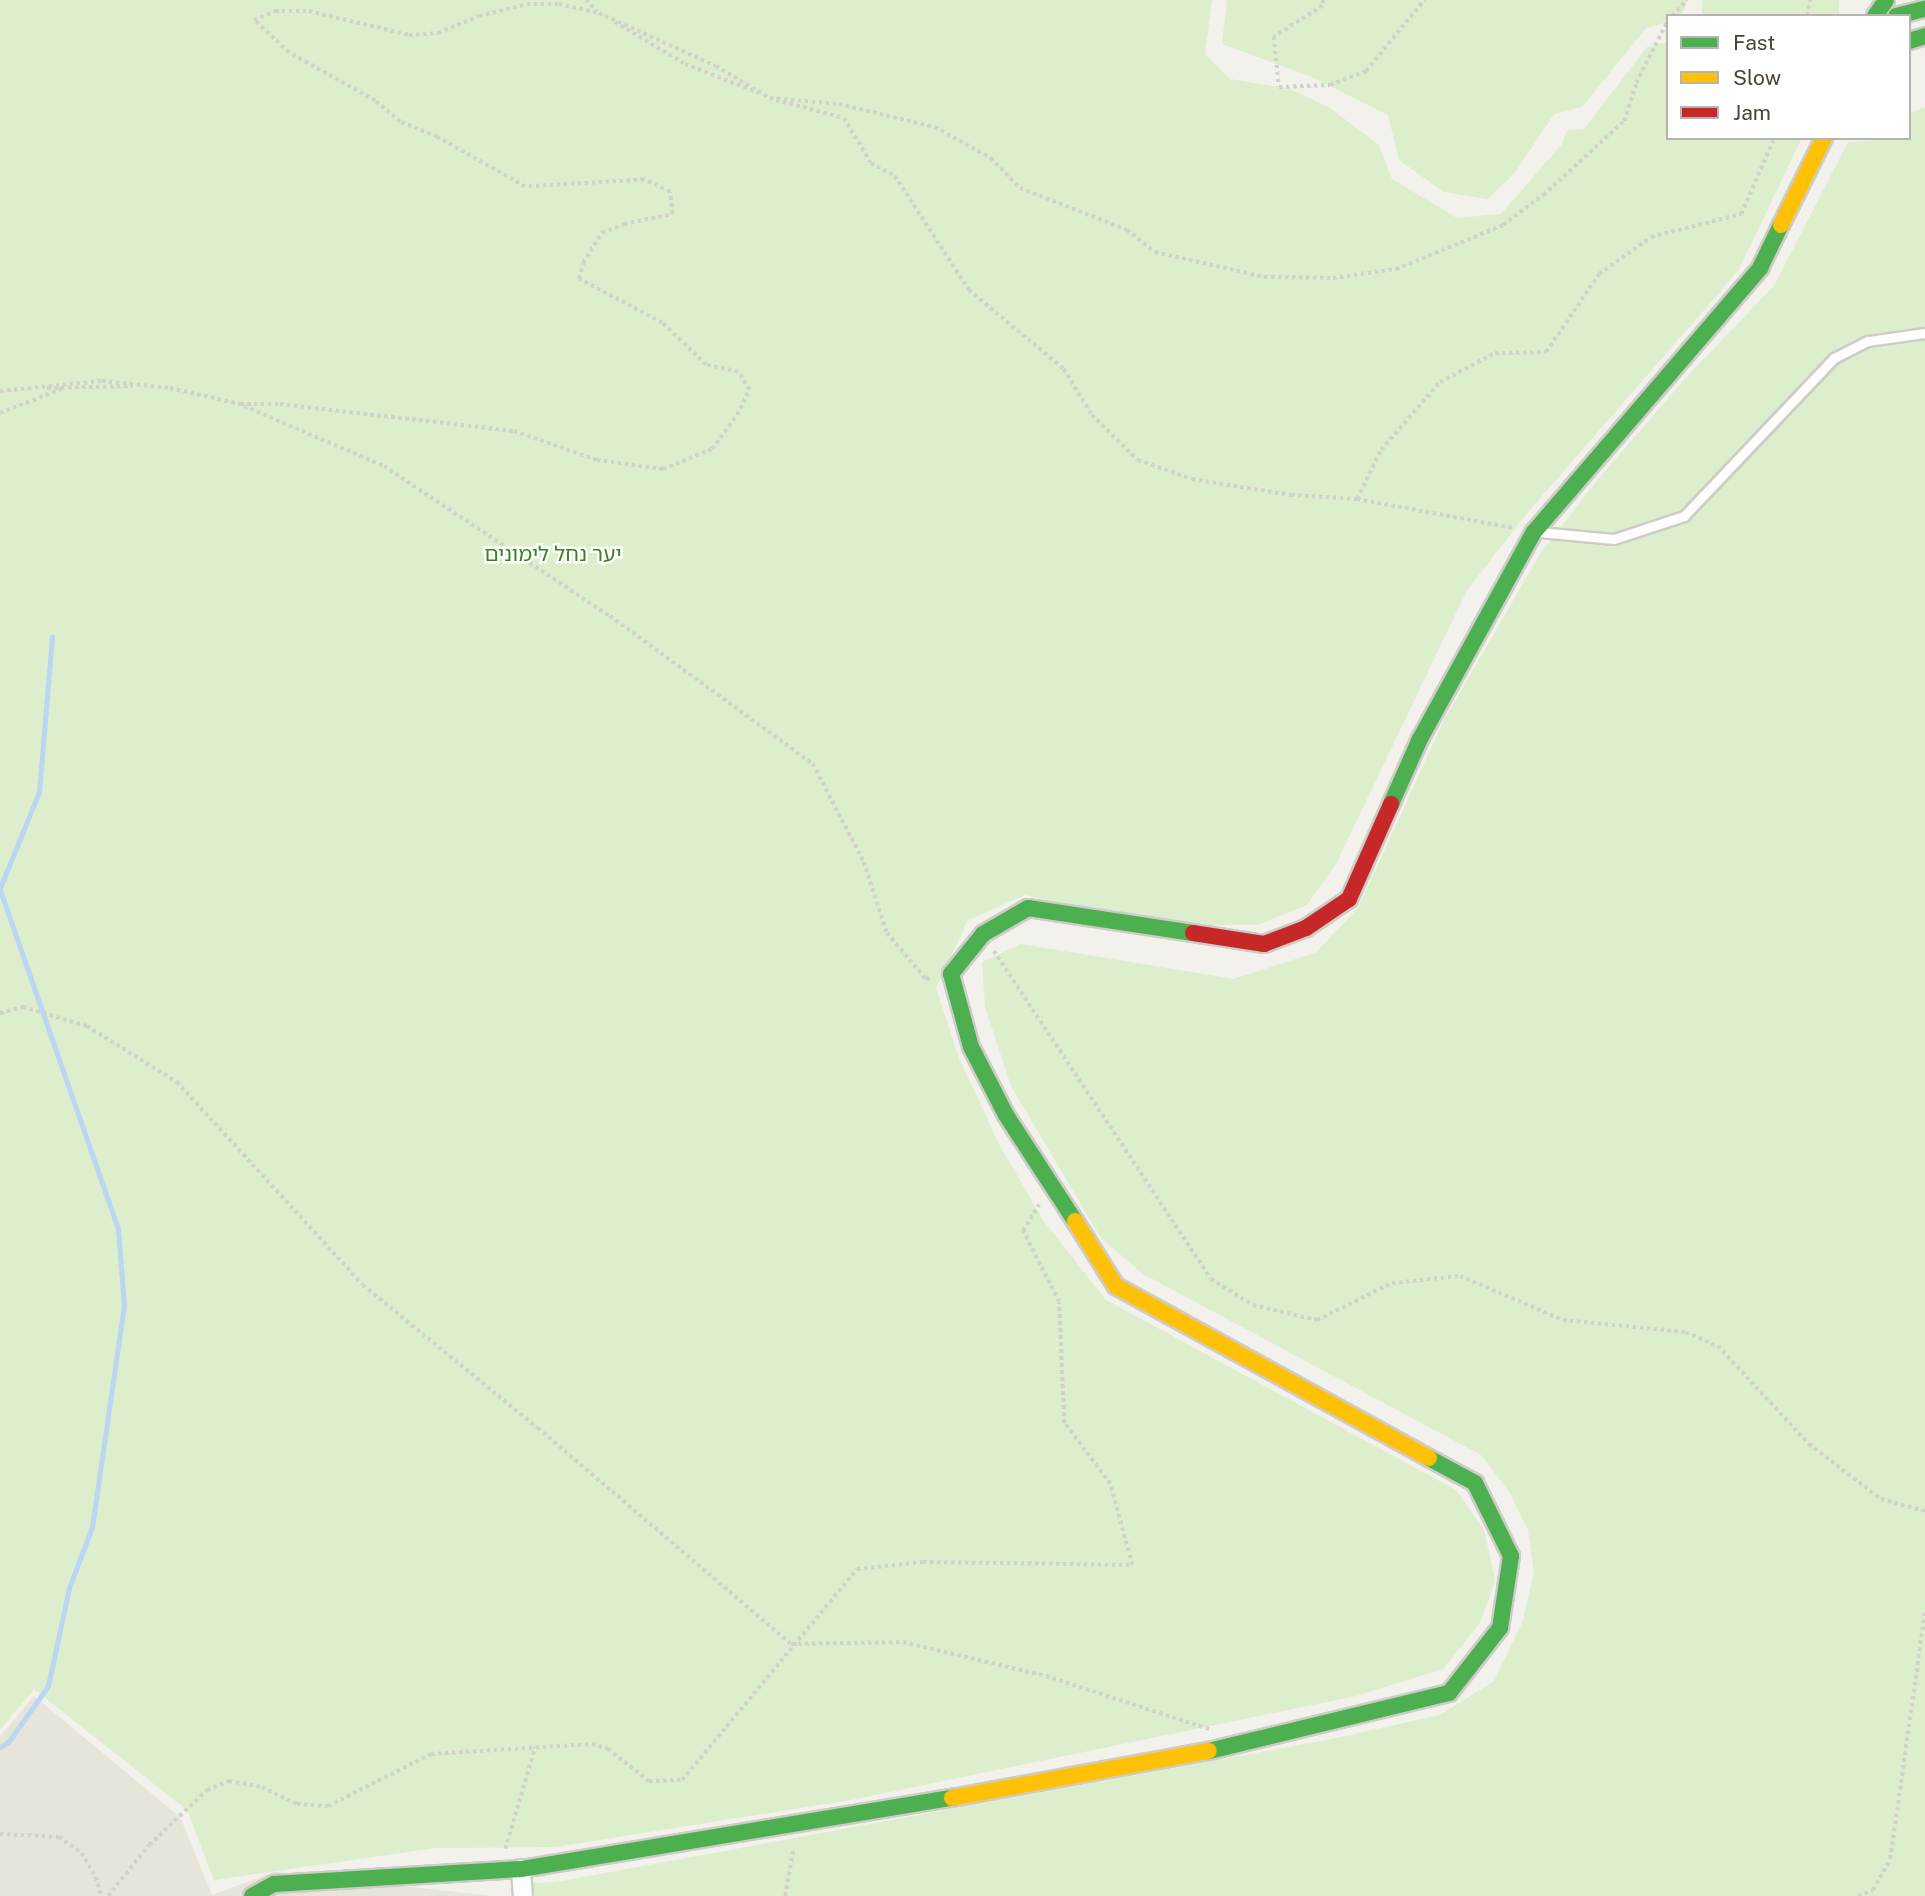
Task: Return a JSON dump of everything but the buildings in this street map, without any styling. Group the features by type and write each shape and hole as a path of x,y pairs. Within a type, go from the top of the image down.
{"main road":[{"path":"1904,14 1925,9"},
{"path":"252,1896 274,1884 387,1888 797,1827 1233,1747 1449,1693 1500,1628 1511,1556 1475,1483 1116,1286 1006,1115 971,1047 951,974 983,934 1028,908 1264,944 1306,928 1349,899 1420,739 1534,532 1760,268 1823,140"}],"street":[{"path":"521,1869 523,1896"}],"lane":[{"path":"1534,532 1614,539 1684,516 1834,358 1868,341 1925,333"}],"path":[{"path":"586,0 599,13 685,64 770,98 844,118 871,163 895,176 969,290 1064,369 1092,415 1138,460 1192,479 1291,495 1357,499 1534,532"},
{"path":"1323,0 1323,6 1274,37 1279,87 1330,85 1366,71 1424,0"},
{"path":"1674,14 1687,0"},
{"path":"240,404 280,404 514,431 597,460 663,468 712,449 748,390 738,373 706,365 662,323 579,279 583,262 602,233 673,214 670,192 645,180 525,187 437,137 400,122 375,101 289,53 254,20 275,11 309,11 409,35 438,33 479,16 527,4 559,4 599,13 716,66 770,98 839,104 935,127 991,158 1020,188 1127,230 1155,252 1264,277 1333,278 1396,269 1503,225 1543,195 1625,121 1636,83 1666,24"},
{"path":"1357,499 1381,450 1440,382 1495,353 1546,352 1599,274 1651,236 1741,214 1773,140"},
{"path":"0,389 102,381 170,388 240,404 384,466 610,616 813,764 864,862 887,933 926,979 951,974"},
{"path":"22,388 148,386"},
{"path":"0,413 63,388"},
{"path":"983,934 1211,1279 1253,1306 1317,1320 1392,1283 1460,1276 1563,1320 1686,1332 1718,1346 1809,1444 1881,1499 1925,1511"},
{"path":"0,1013 23,1007 87,1026 177,1082 363,1285 538,1427 791,1644 903,1642 1046,1676 1169,1720 1208,1728 1233,1747"},
{"path":"108,1896 149,1845 207,1790 229,1781 262,1787 297,1804 328,1806 431,1754 592,1744 608,1749 649,1781 682,1780 791,1644 857,1569 923,1562 1132,1564 1110,1484 1064,1423 1059,1302 1023,1231 1050,1184"},
{"path":"1858,1896 1872,1889 1890,1859 1925,1611"},
{"path":"498,1871 536,1747"},
{"path":"785,1896 797,1827"},
{"path":"0,1833 59,1837 82,1853 101,1896"}],"shaded area":[{"path":"34,1696 180,1817 212,1895 274,1872 493,1896 0,1896 0,1736"}],"green space":[{"name":"יער נחל לימונים","path":"0,0 1212,0 1205,54 1230,79 1290,89 1330,108 1379,145 1392,179 1457,218 1501,214 1562,144 1567,130 1584,129 1647,47 1666,42 1666,140 1801,140 1738,271 1529,511 1467,590 1337,862 1307,905 1258,925 1164,925 1025,895 968,920 936,988 959,1058 1000,1146 1043,1220 1106,1300 1456,1490 1484,1530 1495,1581 1480,1623 1443,1669 1356,1696 851,1800 555,1847 436,1848 214,1880 187,1810 34,1689 0,1730"},
{"path":"1227,0 1687,0 1683,14 1666,14 1666,23 1646,28 1582,107 1554,114 1514,174 1487,199 1444,192 1399,160 1388,115 1312,77 1222,44"},
{"path":"1702,0 1839,0 1839,14 1702,14"},
{"path":"1925,107 1925,1896 531,1896 528,1883 556,1882 1332,1739 1440,1715 1494,1681 1523,1621 1534,1571 1528,1530 1510,1493 1481,1455 1143,1274 1101,1238 1011,1086 985,1007 982,962 1021,944 1233,979 1315,953 1358,908 1444,720 1540,554 1594,484 1691,372 1774,286 1848,142 1911,140 1911,113"}],"waterway":[{"path":"0,888 39,792 52,637"},
{"path":"0,890 118,1229 124,1305 92,1527 69,1588 48,1686 8,1742 0,1747"}],"traffic: fast":[{"path":"1876,14 1886,0"},
{"path":"1904,14 1925,9"},
{"path":"1911,40 1925,36"},
{"path":"1391,804 1420,739 1534,532 1760,268 1781,225"},
{"path":"1075,1221 1006,1115 971,1047 951,974 983,934 1028,908 1193,933"},
{"path":"1209,1751 1449,1693 1500,1628 1511,1556 1475,1483 1429,1458"},
{"path":"252,1896 274,1884 521,1869 952,1798"}],"traffic: slow":[{"path":"1781,225 1823,140"},
{"path":"1075,1221 1116,1286 1429,1458"},
{"path":"952,1798 1209,1751"}],"traffic: jam":[{"path":"1193,933 1264,944 1306,928 1349,899 1391,804"}]}
